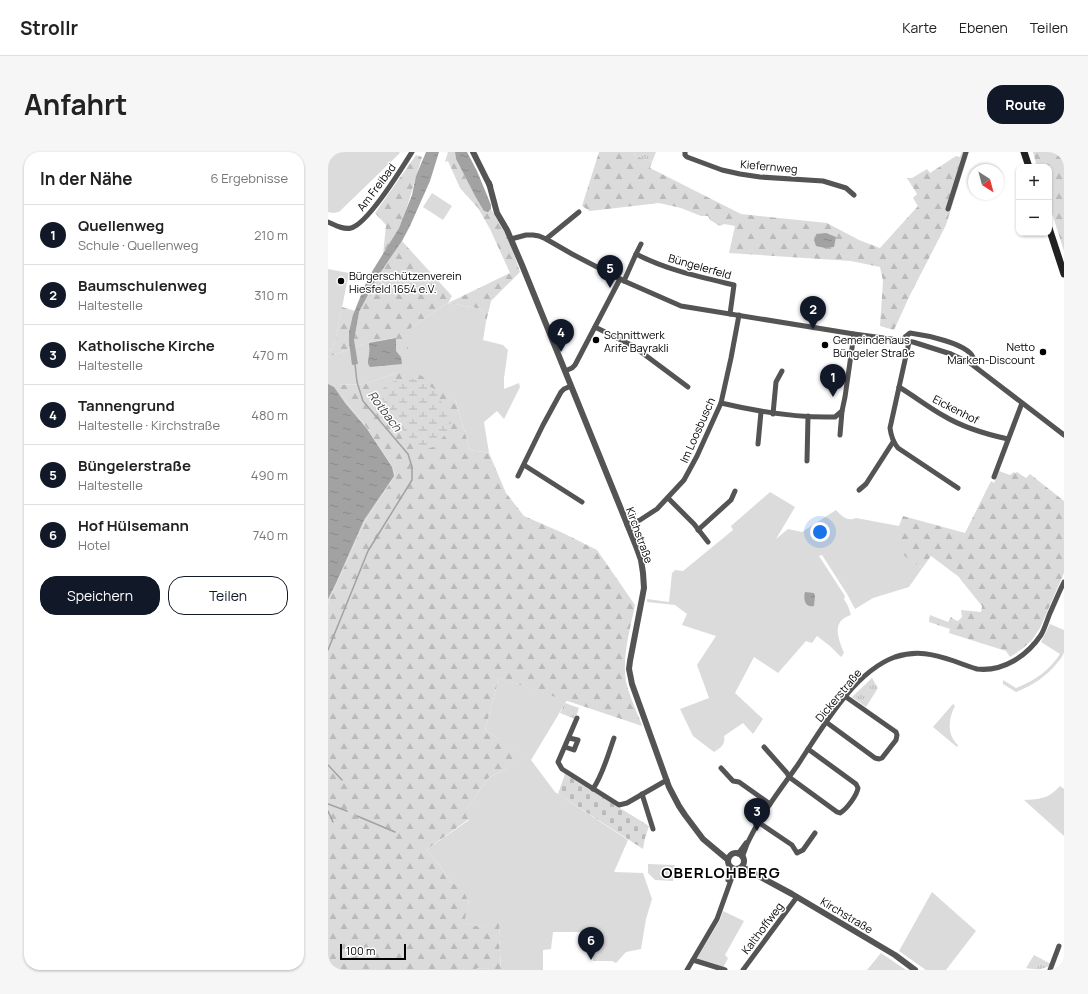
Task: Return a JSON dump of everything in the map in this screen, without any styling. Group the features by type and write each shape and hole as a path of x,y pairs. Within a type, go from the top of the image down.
{"main road":[{"path":"1024,152 1028,164"},
{"path":"1052,236 1064,274"}],"street":[{"name":"Am Freibad","path":"328,222 346,229 359,224 380,201 412,152"},
{"name":"Kirchstraße","path":"473,152 489,183 497,213 511,239 641,560 644,588 630,661 630,675 635,695 674,795 685,815 698,833 711,845 767,880 895,955 915,970"},
{"name":"Kiefernweg","path":"685,152 687,157 722,170 760,177 823,181 846,188 854,195"},
{"path":"948,209 966,152"},
{"path":"546,239 579,212"},
{"path":"511,239 520,236 533,235 546,239 622,280 681,306 932,347 951,354 970,364 1064,435"},
{"path":"565,371 575,365 641,244"},
{"name":"Büngelerfeld","path":"636,254 687,274 734,285 730,314"},
{"name":"Im Loosbusch","path":"627,525 640,520 657,509 684,480 697,456 721,403 739,315"},
{"path":"595,327 633,346 688,387"},
{"path":"958,488 898,448 893,442 890,428 899,387 906,342 905,337 910,333 940,339 959,346 971,353 973,357 970,364"},
{"path":"840,435 842,411 854,334"},
{"path":"773,414 776,382 782,371"},
{"path":"518,476 560,392 571,386"},
{"name":"Eickenhof","path":"899,387 944,417 982,433 1008,439"},
{"path":"721,403 773,414 835,417 842,411"},
{"path":"994,477 1022,403"},
{"path":"758,444 761,412"},
{"path":"807,461 808,416"},
{"path":"859,490 866,484 893,442"},
{"path":"524,465 582,502"},
{"path":"698,530 731,500 735,491"},
{"path":"668,498 708,542"},
{"name":"Dickerstraße","path":"687,970 714,924 727,893 728,879 758,822 826,722 861,680 879,665 911,653 924,653 937,656 976,668 986,669 1006,665 1024,654 1042,633 1064,582"},
{"path":"826,722 875,758 882,758 896,740 896,732 846,697"},
{"path":"577,718 558,762 562,769 619,805 627,804 667,780"},
{"path":"565,747 574,750 578,740 569,738"},
{"path":"593,789 604,767 614,738"},
{"path":"764,747 787,772 789,777 837,812 844,810 857,792 858,788 856,784 808,749"},
{"path":"721,768 733,782 739,782 770,804"},
{"path":"642,794 653,829"},
{"path":"758,822 792,844 797,853 803,850 815,833"},
{"name":"Kalthoffweg","path":"743,970 797,897"},
{"path":"1050,970 1059,946"},
{"path":"693,960 725,970"}],"green space":[{"path":"328,152 400,153 339,212 333,213 328,212"},
{"path":"448,152 455,152 456,159 475,196 485,211 488,212 491,209 509,240 520,272 491,301 486,322 482,309 447,303 408,330 408,349 397,350 395,338 370,342 328,357 328,350 332,349 336,337 342,307 359,312 378,276 402,241 452,296 448,303 510,273 490,229 478,208 460,188 448,161 445,162"},
{"path":"599,152 635,152 634,155 652,162 650,168 741,214 827,223 859,240 880,248 918,206 913,198 917,194 907,178 912,178 927,169 930,173 956,156 960,157 962,152 969,152 946,225 894,330 880,326 883,281 880,267 851,261 729,253 735,226 724,224 720,226 710,220 708,216 701,216 681,208 659,203 590,211 582,206"},
{"path":"635,152 656,152 652,162 634,155"},
{"path":"1033,152 1064,152 1064,251 1052,213 1052,164 1036,164"},
{"path":"416,155 422,157 404,217 383,255 386,225 375,213"},
{"path":"432,193 452,206 443,220 423,207"},
{"path":"328,269 349,273 336,337 332,349 328,350"},
{"path":"447,303 482,309 486,322 483,340 503,345 508,350 504,389 519,383 520,387 504,419 497,411 484,422 489,453 470,450 455,399 396,373 365,384 337,385 347,403 367,428 393,467 395,476 365,521 328,602 328,357 370,342 396,338 408,349 408,330"},
{"path":"416,372 455,399 470,450 489,453 506,493 524,516 597,550 635,605 627,643 625,672 627,687 642,726 499,678 485,730 525,756 506,769 488,778 469,806 466,816 469,819 426,850 439,864 450,882 462,888 469,902 464,923 481,927 500,921 499,938 501,970 477,968 476,970 328,970 328,602 365,521 395,476 393,467 367,428 347,403 336,385 365,384 396,373"},
{"path":"409,377 433,388 450,416 452,427 434,447 419,450 394,418 379,393 388,383"},
{"path":"999,471 1010,475 1017,472 1026,478 1030,474 1064,501 1064,573 1040,628 1032,640 1010,657 1006,651 949,633 950,629 929,622 930,615 948,622 951,617 958,621 962,617 961,610 981,612 982,606 959,577 931,556 923,567 918,566 898,551 899,526 903,516 965,533 991,481 994,483"},
{"path":"770,492 795,507 776,539 788,529 802,532 836,510 847,519 856,518 899,526 899,551 918,566 923,567 909,587 873,598 855,609 822,555 819,556 845,596 844,599 851,615 841,621 838,626 838,636 844,653 841,657 817,636 812,643 806,641 778,673 754,657 735,693 763,719 753,734 743,723 724,736 722,746 714,752 693,736 680,709 709,698 697,665 716,636 682,625 687,614 675,605 647,602 647,599 669,602 672,573 675,570 683,571 733,530 731,526"},
{"path":"1050,624 1064,630 1064,652 1053,668 1033,684 1016,692 1003,684 1003,680 1016,688 1023,685 1041,674 1056,660 1060,654 1041,642"},
{"path":"499,678 567,700 531,760 555,792 628,840 614,872 643,873 652,899 646,919 641,949 626,952 616,963 612,961 593,961 592,948 596,948 594,932 553,932 551,949 543,950 543,970 476,970 477,968 501,969 499,938 500,922 481,927 463,923 469,902 462,889 450,882 439,864 426,850 469,820 465,816 469,806 488,778 506,769 524,756 485,730"},
{"path":"872,678 878,688 866,707 852,697"},
{"path":"565,703 579,708 575,719 560,713"},
{"path":"953,704 955,706 950,721 950,732 954,741 958,745 957,747 933,727"},
{"path":"565,774 649,826 643,849 558,794"},
{"path":"1060,786 1064,789 1064,836 1024,800 1044,798 1052,794"},
{"path":"648,864 675,865 673,881 655,880 648,873"},
{"path":"932,892 976,931 946,970 926,970 899,951"},
{"path":"723,911 744,921 725,955 728,958 723,968 697,958 720,920"},
{"path":"881,953 906,970 867,970"},
{"path":"1034,955 1051,964 1040,969 1026,968"}],"water":[{"path":"426,152 439,152 430,181 402,241 378,276 359,312 354,340 358,364 352,365 349,332 353,315 365,285 399,228 412,195 416,176"},
{"path":"455,152 467,152 477,171 491,205 491,209 488,212 484,211 475,196 456,159"},
{"path":"826,233 836,237 834,247 825,248 816,246 814,240 817,234"},
{"path":"396,338 396,351 401,357 402,364 370,367 368,362 369,343"},
{"path":"328,384 334,387 345,403 367,429 392,467 394,476 364,520 328,599"},
{"path":"805,592 814,593 814,606 809,606 805,602"}],"waterway":[{"name":"Rotbach","path":"328,650 368,551 412,480 412,467 408,454 363,401 357,382 355,364"},
{"path":"328,765 342,780"},
{"path":"328,804 347,811"},
{"path":"328,811 333,822"},
{"path":"357,816 395,832"}],"place":[{"name":"Bürgerschützenverein Hiesfeld 1654 e.V.","path":"341,281"},
{"name":"Büngelerstraße","path":"610,288"},
{"name":"Baumschulenweg","path":"813,329"},
{"name":"Schnittwerk Arife Bayrakli","path":"596,340"},
{"name":"Gemeindehaus Büngeler Straße","path":"825,345"},
{"name":"Tannengrund","path":"561,352"},
{"name":"Netto Marken-Discount","path":"1043,352"},
{"name":"Quellenweg","path":"833,397"},
{"name":"Katholische Kirche","path":"757,831"},
{"name":"Hof Hülsemann","path":"591,960"}],"district":[{"name":"OBERLOHBERG","path":"721,872"}]}
